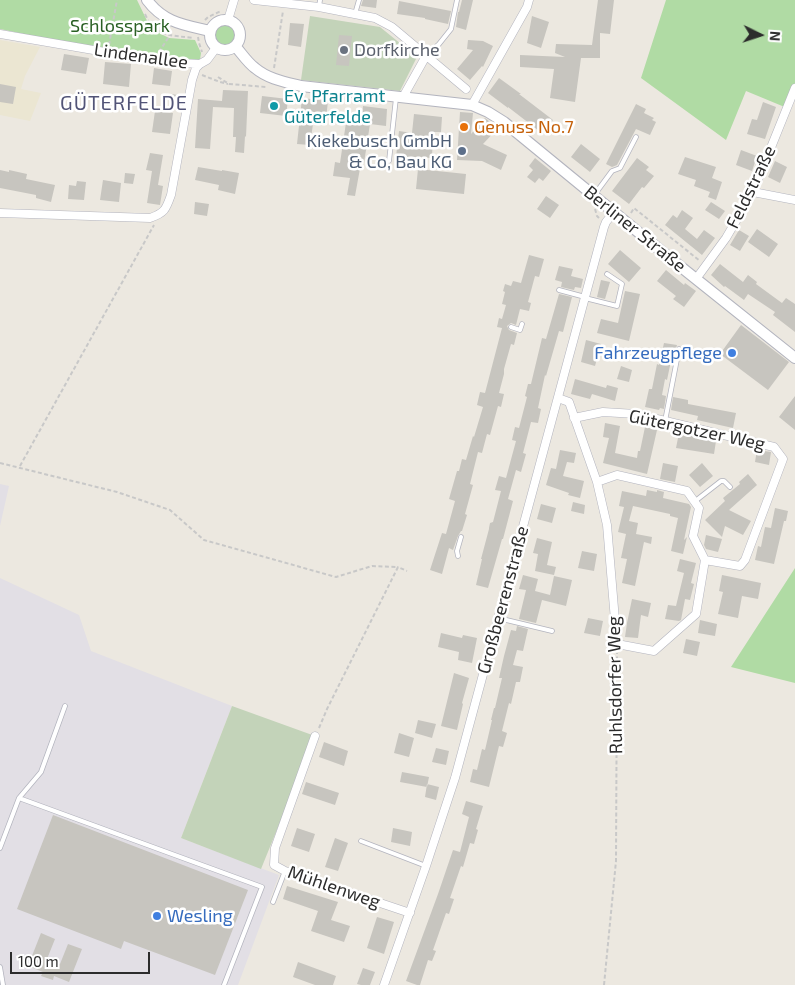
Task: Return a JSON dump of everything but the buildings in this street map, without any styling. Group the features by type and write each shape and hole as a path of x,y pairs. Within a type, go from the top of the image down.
{"main road":[{"path":"148,0 158,12 179,24 210,30"},
{"path":"228,20 237,25 241,34 236,47 226,51 216,48 210,40 210,30 212,26 220,21 228,20"},
{"name":"Berliner Straße","path":"236,47 254,68 282,82 300,86 472,106 488,112 504,122 594,201 614,212 795,358"}],"street":[{"path":"228,20 234,0"},
{"path":"254,0 285,4 320,4 375,18 392,27 466,89"},
{"path":"472,106 527,8 529,0"},
{"name":"Lindenallee","path":"0,34 154,60 200,64 207,60 216,48"},
{"path":"400,97 426,56"},
{"path":"0,213 150,218 160,214 165,210 172,195 192,80 200,64"},
{"name":"Feldstraße","path":"696,279 726,238 753,192 795,88"},
{"path":"753,192 795,200"},
{"name":"Großbeerenstraße","path":"384,985 426,866 454,778 604,227 614,212"},
{"name":"Ruhlsdorfer Weg","path":"558,398 569,402 597,482 607,525 617,644"},
{"name":"Gütergotzer Weg","path":"574,418 603,412 636,414 774,447 783,459 745,560 740,566 705,560"},
{"path":"597,482 617,475 686,492 699,508 693,536 705,560 696,614 654,651 617,644"},
{"name":"Mühlenweg","path":"315,736 274,848 274,865 285,871 410,913"}],"lane":[{"path":"355,14 359,0"},
{"path":"426,56 451,29 457,0"},
{"path":"389,162 400,97"},
{"path":"594,201 612,171 620,168 636,137"},
{"path":"559,290 617,306 622,284 607,274"},
{"path":"511,327 520,330 522,324"},
{"path":"665,421 679,349"},
{"path":"694,502 721,481 724,481 730,487"},
{"path":"458,556 457,551 461,538"},
{"path":"498,618 552,631"},
{"path":"0,848 20,798 41,772 66,706"},
{"path":"20,798 262,887 224,985"},
{"path":"361,841 426,866"},
{"path":"273,902 285,871"},
{"path":"0,967 3,985"}],"path":[{"path":"108,52 117,0"},
{"path":"274,66 285,4"},
{"path":"154,60 170,35"},
{"path":"195,72 229,84 262,86"},
{"path":"218,77 229,84"},
{"path":"594,201 596,216"},
{"path":"630,214 634,208 706,265"},
{"path":"20,466 160,214"},
{"path":"0,463 126,495 170,510 204,540 336,577 372,566 398,567 407,571"},
{"path":"315,736 398,567"},
{"name":"Ruhlsdorfer Weg","path":"604,985 616,862 617,644"}],"shaded area":[{"path":"0,40 40,47 25,76 21,89 41,93 30,121 0,115"},
{"path":"0,484 9,486 0,526"},
{"path":"0,578 79,615 91,651 232,706 181,838 279,875 238,985 0,985"}],"green space":[{"name":"Schlosspark","path":"0,0 137,0 151,29 169,38 195,40 201,53 200,60 163,59 0,29"},
{"path":"666,0 795,0 795,88 787,108 746,91 726,140 641,78"},
{"path":"310,16 380,27 417,57 400,91 301,80"},
{"path":"226,24 236,31 237,35 230,45 226,46 216,39 215,35 222,25"},
{"path":"795,568 795,683 731,667"},
{"path":"232,706 315,736 261,869 181,838"}],"place":[{"name":"Dorfkirche","path":"344,50"},
{"name":"Ev. Pfarramt Güterfelde","path":"274,106"},
{"name":"Genuss No.7","path":"464,127"},
{"name":"Kiekebusch GmbH & Co, Bau KG","path":"462,151"},
{"name":"Fahrzeugpflege","path":"732,353"},
{"name":"Wesling","path":"157,916"}],"district":[{"name":"GÜTERFELDE","path":"124,103"}]}
